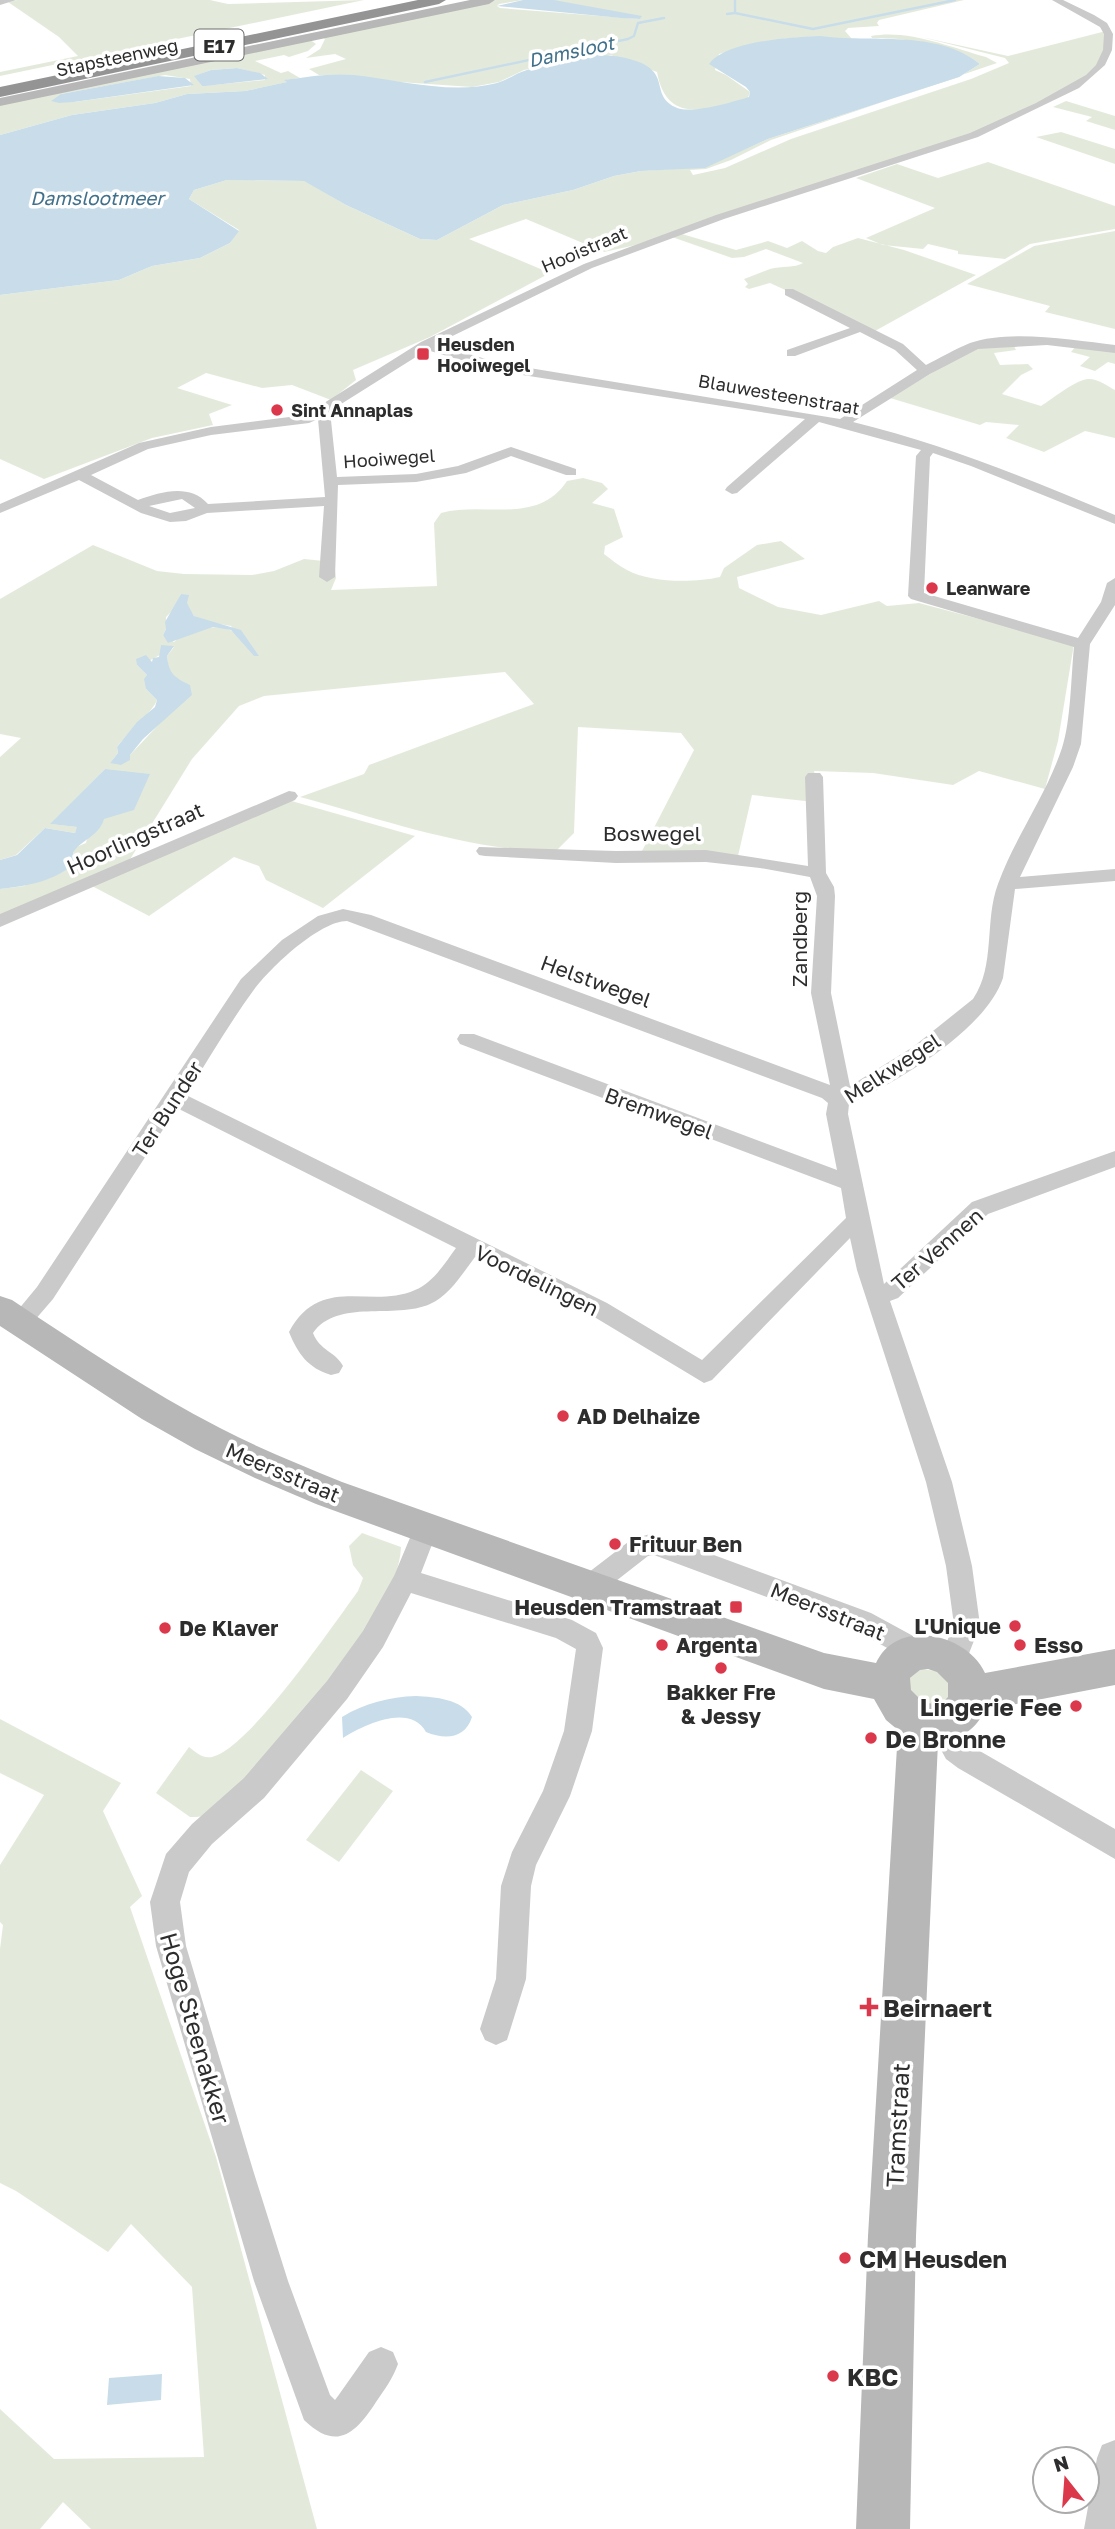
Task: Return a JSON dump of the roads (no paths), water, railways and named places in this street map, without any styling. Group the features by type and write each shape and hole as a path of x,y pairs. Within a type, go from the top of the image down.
{"highway":[{"name":"E17","path":"0,80 393,0"},
{"name":"E17","path":"0,92 439,0"}],"main road":[{"name":"Stapsteenweg","path":"0,102 489,0"},
{"name":"Meersstraat","path":"10,1315 129,1394 205,1438 264,1467 430,1530 824,1671 890,1684"},
{"path":"916,1653 941,1654 962,1678 962,1714 953,1721 930,1723 898,1706 890,1684 897,1664 916,1653"},
{"path":"962,1678 1115,1667"},
{"name":"Tramstraat","path":"883,2529 892,2236 930,1723"}],"street":[{"path":"0,2 12,0"},
{"name":"Hooistraat","path":"0,509 144,446 211,431 292,423 324,412 357,387 425,345 588,266 720,217 974,135 1074,86 1098,69 1109,47 1110,37 1101,23 1056,0"},
{"path":"789,292 900,347 925,371"},
{"path":"791,353 861,328"},
{"path":"842,423 925,371 962,351 990,342 1062,342 1115,349"},
{"name":"Blauwesteenstraat","path":"425,345 497,366 842,423 931,447 1115,520"},
{"name":"Hooiwegel","path":"324,412 332,501 327,577"},
{"path":"732,490 816,417"},
{"path":"931,447 923,456 916,596 1082,644"},
{"name":"Hooiwegel","path":"329,481 416,478 461,470 511,451 571,471"},
{"path":"79,474 160,517 192,516 204,509 332,501"},
{"path":"137,505 171,494 200,502 204,509"},
{"name":"Melkwegel","path":"962,1678 967,1625 959,1566 939,1482 868,1270 837,1114 838,1100 938,1039 985,998 993,977 1002,903 1007,884 1021,860 1072,744 1082,644 1109,602 1115,583"},
{"name":"Zandberg","path":"814,777 817,873 825,887 826,896 821,993 840,1085 838,1100"},
{"name":"Hoorlingstraat","path":"0,921 289,796"},
{"name":"Boswegel","path":"485,851 616,857 706,856 760,862 817,873"},
{"path":"1007,884 1115,875"},
{"name":"Helstwegel","path":"335,916 349,915 364,919 829,1093 838,1100"},
{"name":"Ter Bunder","path":"10,1315 45,1293 248,984 289,946 322,921 335,916"},
{"name":"Bremwegel","path":"467,1039 852,1184"},
{"name":"Voordelingen","path":"174,1098 470,1248 598,1309 704,1373 847,1227 857,1222"},
{"name":"Ter Vennen","path":"877,1294 890,1292 980,1208 1115,1159"},
{"path":"331,1366 308,1350 301,1332 315,1315 341,1306 420,1299 433,1291 470,1248"},
{"name":"Hoge Steenakker","path":"381,2364 351,2409 341,2419 328,2418 317,2407 271,2281 240,2182 171,1947 165,1902 176,1864 202,1834 254,1788 337,1690 373,1639 405,1580 421,1541 430,1530"},
{"name":"Meersstraat","path":"589,1587 641,1547 654,1544 862,1621 887,1633 916,1653"},
{"path":"405,1580 563,1628 586,1642 590,1648 578,1731 555,1796 522,1862 516,1886 511,1979 496,2029"},
{"path":"930,1723 968,1759 1115,1845"},
{"path":"1102,2529 1115,2458"}],"water":[{"path":"523,0 554,0 642,16 640,19 621,18 497,6"},
{"name":"Damslootmeer","path":"820,36 924,42 963,53 980,64 959,77 768,139 705,168 641,171 614,176 573,190 503,205 437,240 420,239 346,205 304,181 227,180 194,190 189,199 239,231 230,243 200,258 152,266 119,280 0,295 0,135 72,115 155,103 187,94 245,91 287,82 284,80 354,75 462,88 497,83 523,71 598,55 621,57 649,67 667,101 682,109 701,109 749,97 750,92 746,87 709,64 718,56 744,45"},
{"path":"237,68 260,73 268,79 202,86 194,76 211,70"},
{"path":"158,76 185,78 194,85 74,102 51,101 61,94"},
{"path":"181,594 189,595 187,603 194,616 241,630 259,656 254,656 231,630 213,627 168,643 163,635 165,622"},
{"path":"161,645 174,646 167,656 169,667 176,677 190,685 192,695 143,739 130,755 130,760 121,765 110,763 118,753 117,747 137,722 155,707 157,700 146,689 144,679 147,675 137,665 136,659 146,655 152,662 153,658 159,657"},
{"path":"105,769 150,774 134,810 104,819 98,830 76,849 73,853 77,859 62,873 32,884 0,889 0,860 17,855 45,828 75,833 77,827 50,824"},
{"path":"416,1696 440,1698 461,1706 472,1717 469,1724 459,1734 447,1737 426,1732 419,1723 399,1717 375,1722 343,1738 342,1717 378,1702"},
{"path":"162,2374 161,2400 107,2405 109,2378"}],"waterway":[{"path":"735,0 735,13"},
{"name":"Damsloot","path":"735,13 813,29 955,0"},
{"name":"Damsloot","path":"727,14 735,13"},
{"name":"Damsloot","path":"425,82 628,39 634,36 638,23 664,18"}],"place":[{"name":"Heusden Hooiwegel","path":"423,354"},
{"name":"Sint Annaplas","path":"277,410"},
{"name":"Leanware","path":"932,588"},
{"name":"AD Delhaize","path":"563,1416"},
{"name":"Frituur Ben","path":"615,1544"},
{"name":"Heusden Tramstraat","path":"736,1607"},
{"name":"L'Unique","path":"1015,1626"},
{"name":"De Klaver","path":"165,1628"},
{"name":"Argenta","path":"662,1645"},
{"name":"Esso","path":"1020,1645"},
{"name":"Bakker Fre & Jessy","path":"721,1668"},
{"name":"Lingerie Fee","path":"1076,1706"},
{"name":"De Bronne","path":"871,1738"},
{"name":"Beirnaert","path":"869,2007"},
{"name":"CM Heusden","path":"845,2258"},
{"name":"KBC","path":"833,2376"}]}
